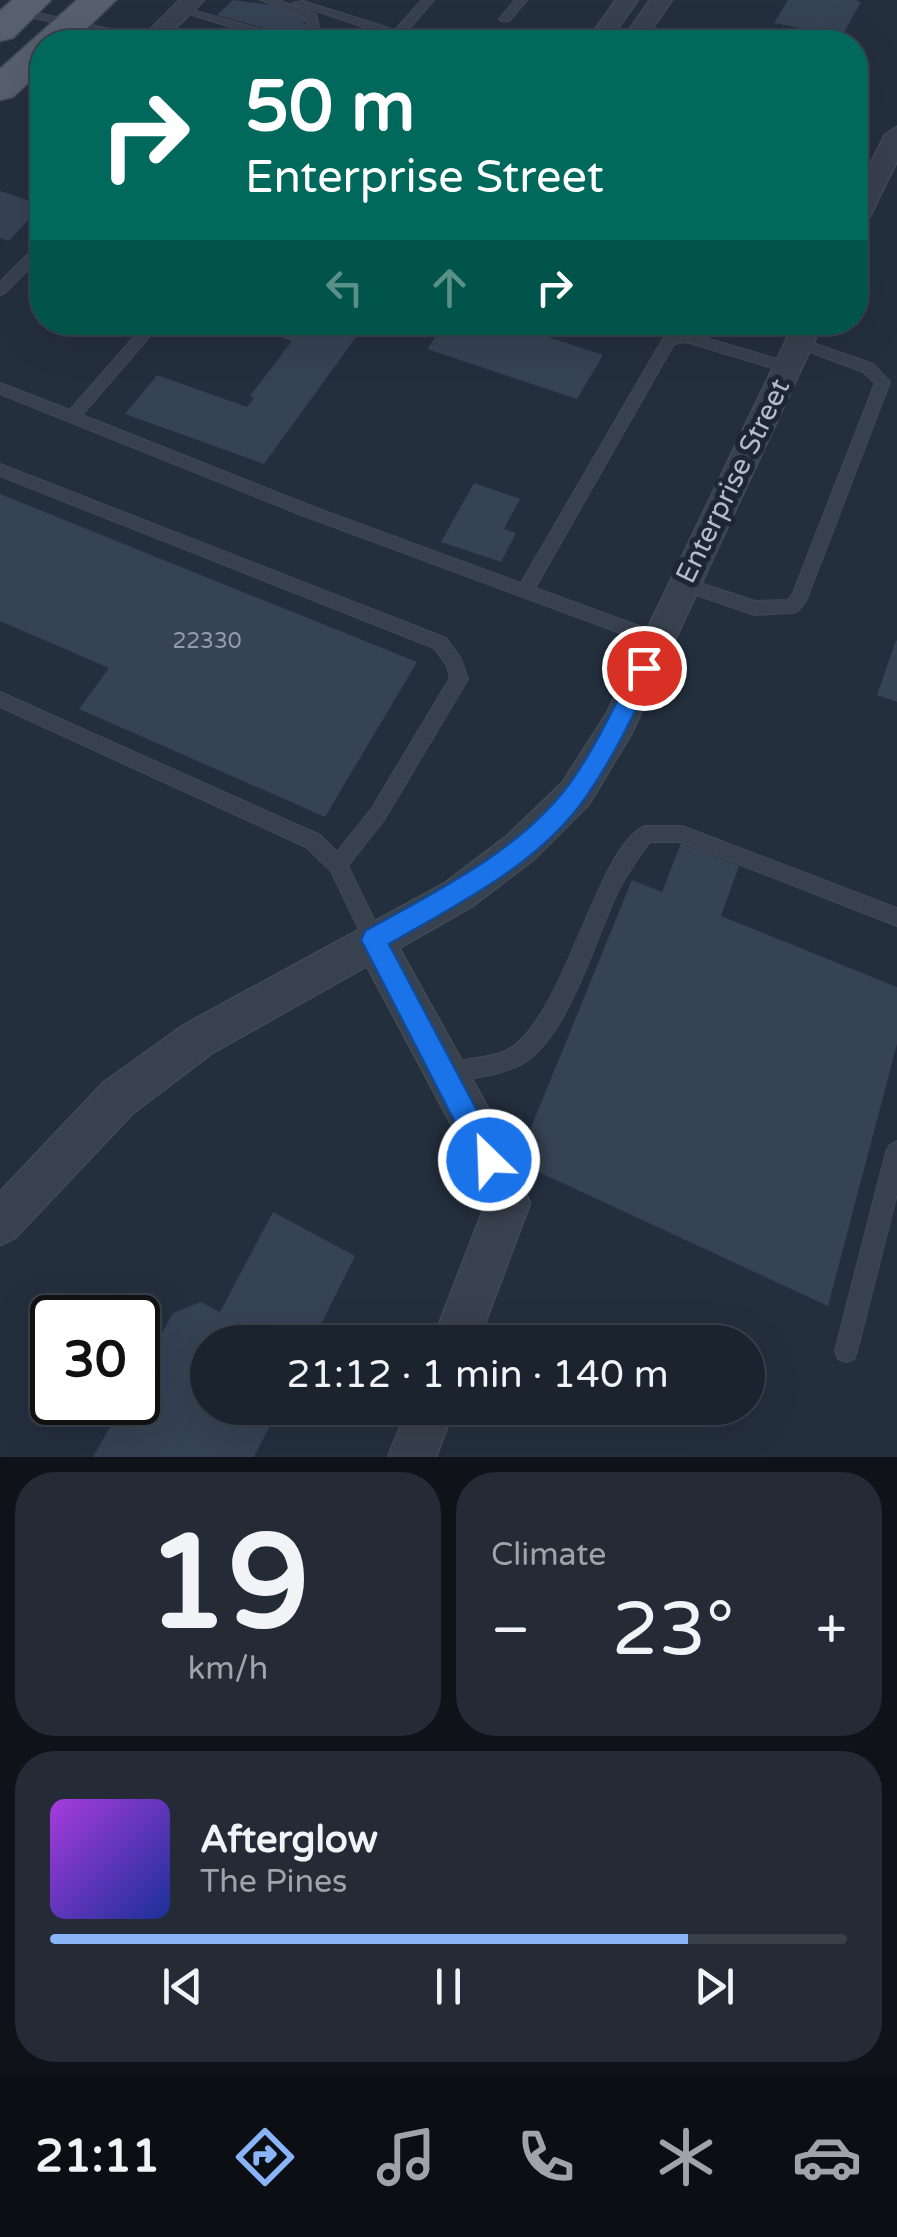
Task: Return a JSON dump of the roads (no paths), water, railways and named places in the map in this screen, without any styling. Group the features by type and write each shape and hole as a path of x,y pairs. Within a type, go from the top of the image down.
{"main road":[{"path":"0,88 30,62"}],"street":[{"path":"606,30 627,0"},
{"path":"640,30 661,0"},
{"path":"163,30 183,9"},
{"path":"868,194 897,135"},
{"name":"Enterprise Street","path":"0,1223 118,1098 198,1039 477,880 520,848 576,793 618,723 799,344"},
{"path":"374,940 446,1074 508,1203 462,1325"},
{"path":"412,1457 424,1425"}],"lane":[{"path":"267,0 312,16 308,30"},
{"path":"289,0 326,10 335,18 369,30"},
{"path":"402,30 428,0"},
{"path":"506,19 521,0"},
{"path":"183,9 251,30"},
{"path":"183,9 232,30"},
{"path":"18,14 106,30"},
{"path":"322,30 335,18"},
{"path":"0,290 30,260"},
{"path":"72,416 143,335"},
{"path":"526,588 669,340 680,335"},
{"path":"682,584 755,608 792,606 800,596 883,382 868,368 799,344 729,335"},
{"path":"0,388 305,510 526,588 658,640"},
{"path":"0,470 440,643 455,664 459,679 378,814 338,866"},
{"path":"0,698 280,822 313,841 338,866 374,940"},
{"path":"446,1074 518,1056 546,1026 622,859 646,834 682,834 897,916"},
{"path":"846,1351 897,1152"}]}
